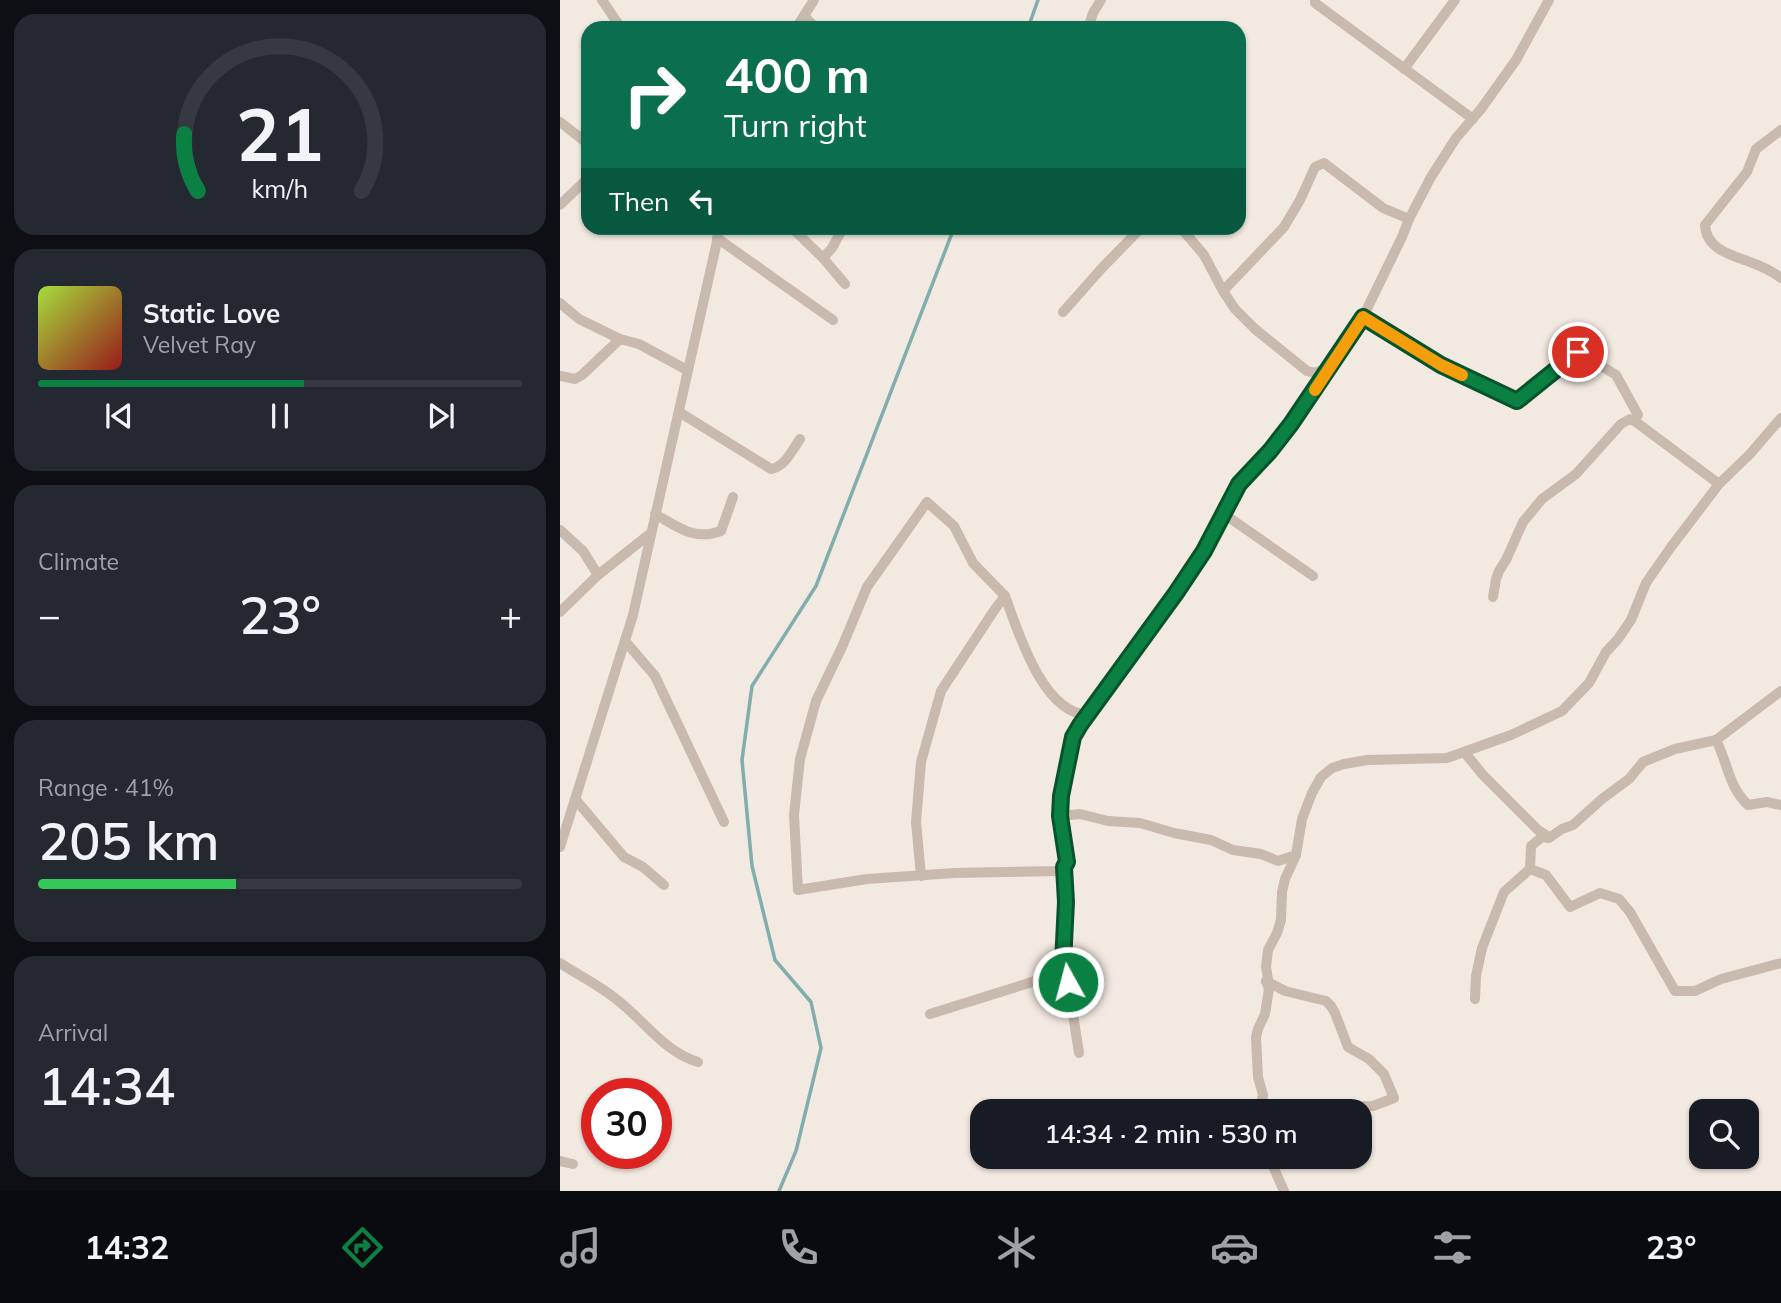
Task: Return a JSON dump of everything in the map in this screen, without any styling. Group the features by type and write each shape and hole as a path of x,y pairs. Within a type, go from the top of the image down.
{"street":[{"path":"601,0 616,21"},
{"path":"801,21 814,0"},
{"path":"1090,21 1101,0"},
{"path":"1315,0 1315,3 1473,119"},
{"path":"1404,69 1455,0"},
{"path":"1088,715 1071,711 1043,683 1032,666 1005,596 973,563 954,526 927,502 867,587 816,701 800,759 794,815 798,890 867,879 1059,871 1064,867 1067,862 1060,816 1061,796 1073,737 1204,551 1239,484 1291,424 1363,317 1431,177 1456,138 1516,60 1549,0"},
{"path":"804,16 809,21"},
{"path":"560,122 581,138"},
{"path":"1781,130 1756,149 1747,172 1705,225 1707,237 1714,246 1781,278"},
{"path":"1223,291 1284,227 1315,167 1324,163 1383,208 1409,219"},
{"path":"560,205 581,185"},
{"path":"560,847 633,615 719,235"},
{"path":"722,235 833,320"},
{"path":"799,235 845,284"},
{"path":"823,258 839,235"},
{"path":"1063,312 1134,235"},
{"path":"1187,235 1204,255 1223,291 1241,316 1302,368 1314,373 1333,363"},
{"path":"560,303 579,319 620,340 639,344 687,370"},
{"path":"1363,317 1441,365 1517,401 1578,352 1616,375 1638,415"},
{"path":"560,376 575,379 582,375 620,340"},
{"path":"679,412 775,470 781,466 800,439"},
{"path":"1262,1099 1256,1037 1265,1014 1269,989 1266,981 1268,950 1281,920 1282,892 1296,855 1302,819 1321,777 1332,768 1367,760 1447,758 1465,753 1562,711 1589,683 1606,652 1631,620 1646,583 1719,484 1781,418"},
{"path":"1493,597 1496,579 1523,522 1542,499 1576,474 1621,424 1630,419 1719,484"},
{"path":"655,514 685,531 700,536 710,535 721,531 733,498"},
{"path":"1224,514 1313,576"},
{"path":"560,530 583,551 598,575"},
{"path":"560,612 598,575 651,533"},
{"path":"921,876 916,822 921,762 941,691 1005,596"},
{"path":"625,641 655,676 724,822"},
{"path":"1475,999 1476,976 1482,948 1504,892 1530,869 1531,846 1542,837 1549,838 1573,825 1629,779 1643,762 1675,748 1716,740 1781,691"},
{"path":"1716,740 1725,760 1727,774 1744,802 1748,805 1768,802 1781,805"},
{"path":"1465,753 1483,775 1549,838"},
{"path":"576,800 624,857 643,867 664,885"},
{"path":"1060,816 1080,814 1108,821 1140,823 1212,840 1233,849 1261,854 1278,861 1296,855"},
{"path":"1064,867 1066,902 1063,963 1079,1053"},
{"path":"1530,869 1546,875 1570,907 1600,892 1619,899 1630,912 1675,991 1695,991 1721,979 1781,963"},
{"path":"560,963 615,998 673,1051 698,1062"},
{"path":"930,1014 1048,977 1063,963"},
{"path":"1266,981 1284,991 1326,1001 1331,1006 1348,1047 1369,1059 1384,1074 1394,1098 1372,1106"},
{"path":"560,1161 573,1164"},
{"path":"1274,1169 1284,1191"}],"waterway":[{"path":"1030,21 1038,0"},
{"path":"779,1191 796,1151 821,1048 811,1002 775,960 752,866 742,760 752,686 816,586 951,235"}],"slow traffic":[{"path":"1315,390 1363,317 1462,375"}],"route":[{"path":"1068,982 1063,963 1066,902 1064,867 1067,862 1060,816 1061,796 1073,737 1204,551 1239,484 1291,424 1363,317 1441,365 1517,401 1578,352"}]}
